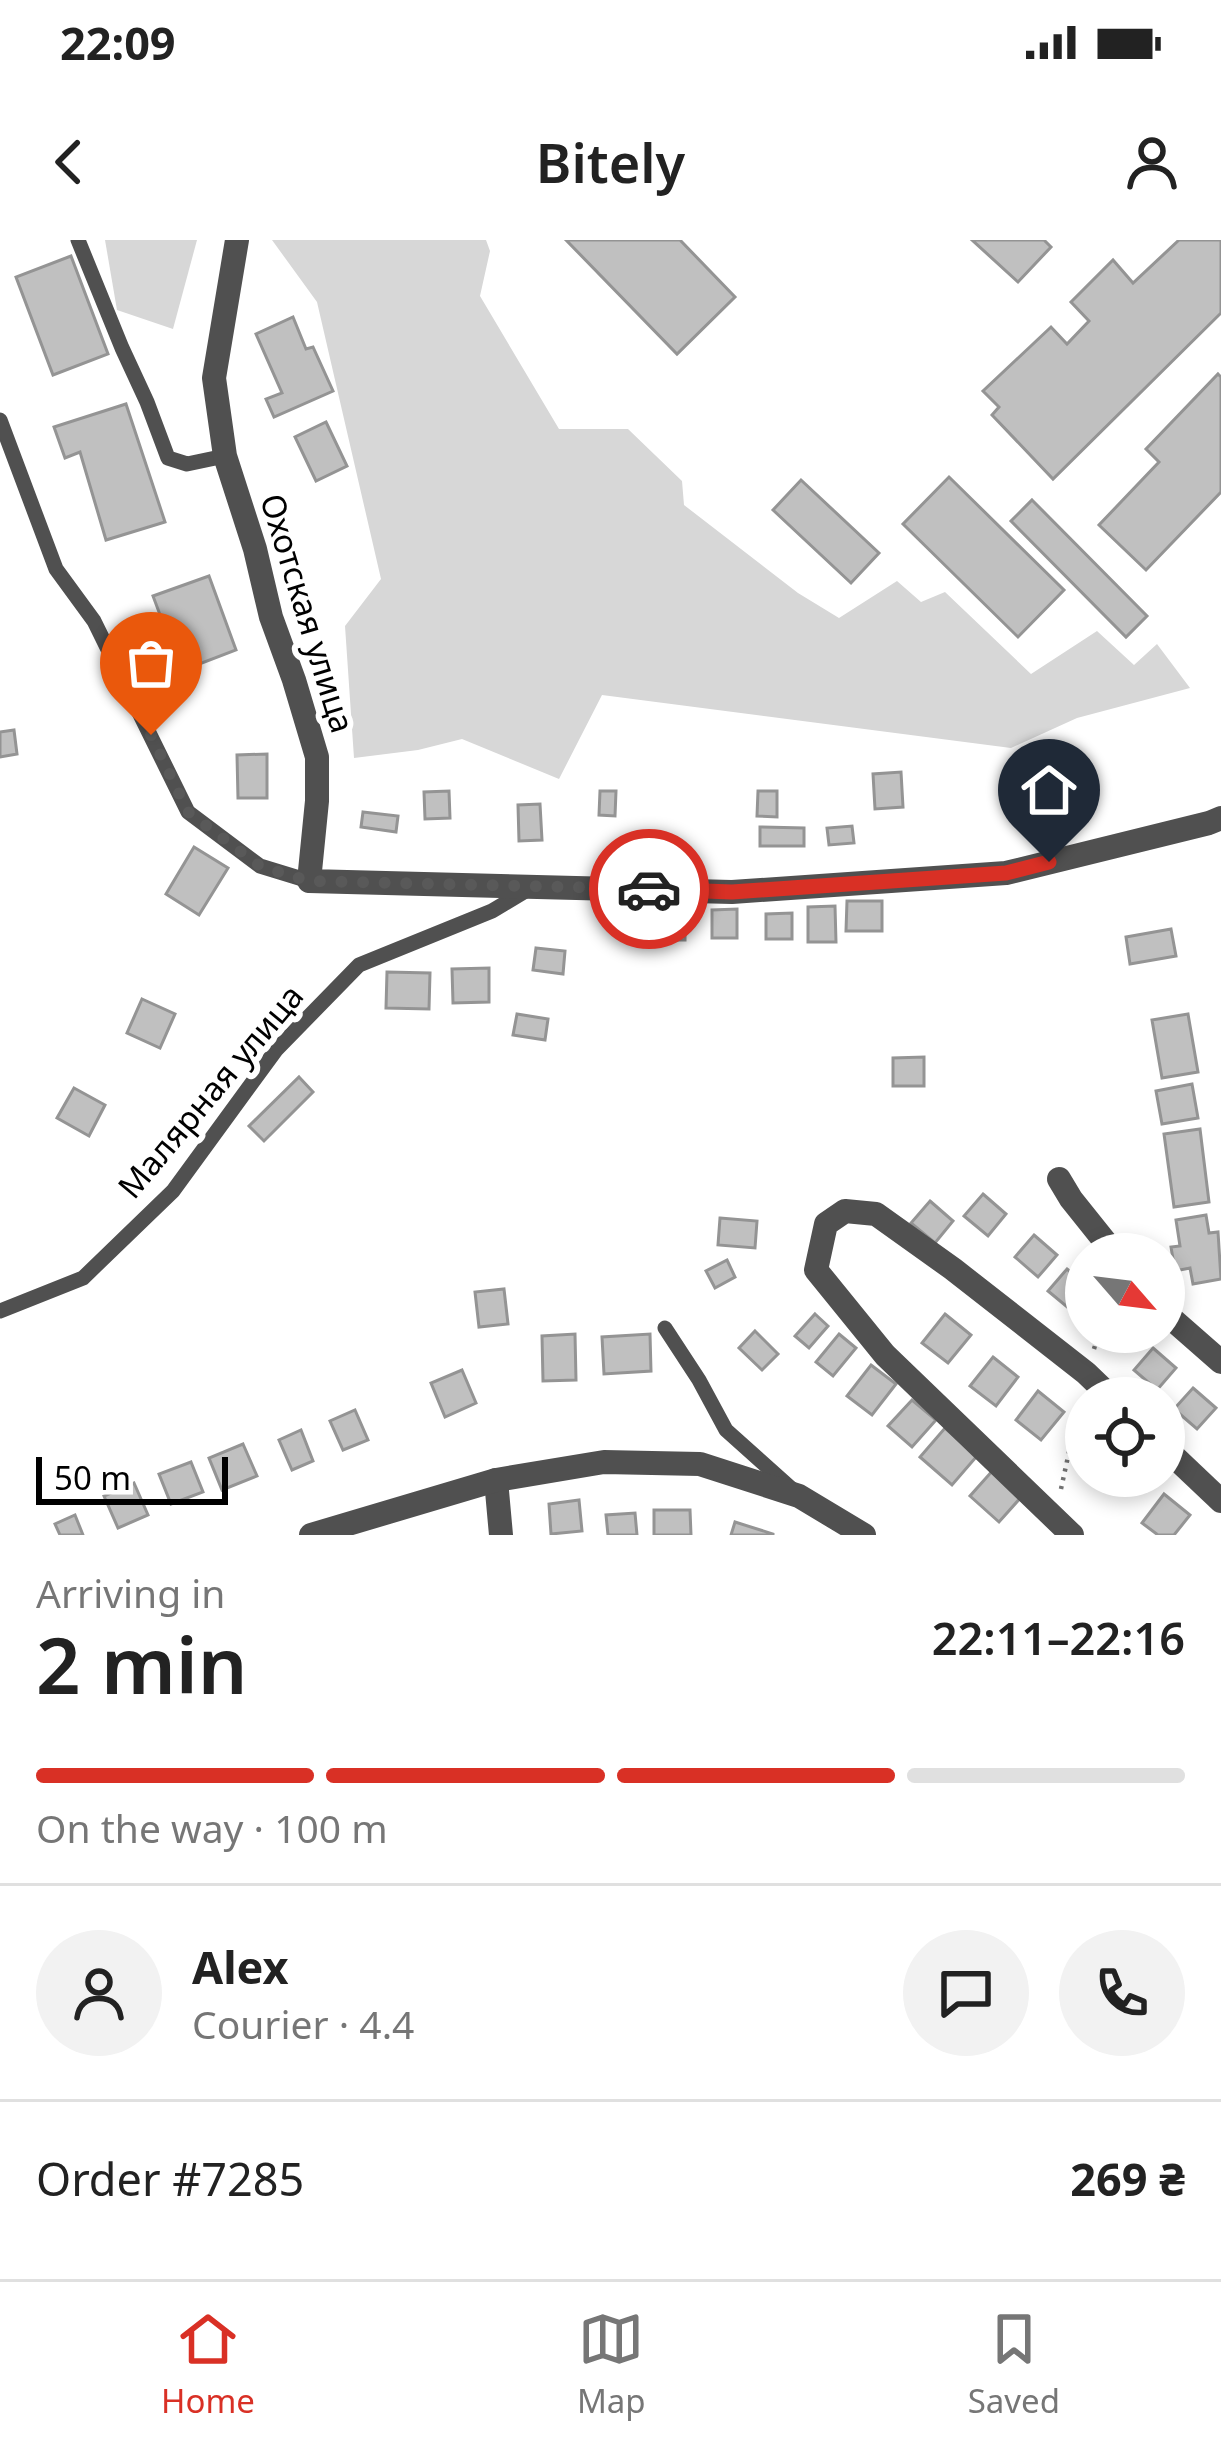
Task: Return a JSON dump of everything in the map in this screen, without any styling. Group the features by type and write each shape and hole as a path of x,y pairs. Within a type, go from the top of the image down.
{"street":[{"name":"Охотская улица","path":"238,240 214,378 225,456 317,757 308,881"},
{"path":"308,881 732,892 1006,873 1221,818"},
{"path":"1059,1179 1099,1233"},
{"path":"1063,1527 885,1354 816,1270 826,1224 845,1211 876,1214 1090,1377"},
{"path":"1185,1330 1221,1362"},
{"path":"311,1535 496,1480 604,1462 700,1464 799,1496 864,1535"},
{"path":"1185,1467 1221,1501"},
{"path":"496,1480 501,1535"}],"lane":[{"path":"78,240 168,458 187,464 225,456"},
{"path":"0,420 56,569 94,621 188,812 260,866 308,881"},
{"name":"Малярная улица","path":"0,1311 83,1278 98,1264 173,1191 275,1050 359,965 492,911 535,885"},
{"path":"665,1328 726,1430 799,1496"}],"path":[{"path":"1063,1527 1093,1353"}],"shaded area":[{"path":"105,240 197,240 173,329 117,310"},
{"path":"272,240 486,240 490,251 480,296 559,429 628,429 682,481 684,505 798,593 839,618 897,581 921,602 945,592 1031,674 1097,631 1134,665 1157,644 1190,688 1077,718 1011,748 602,695 559,779 462,739 354,758 345,626 381,579 317,302"}],"building":[{"path":"566,240 680,240 735,297 677,354"},
{"path":"972,240 1044,240 1051,247 1018,282"},
{"path":"1179,240 1221,240 1221,313 1053,479 992,415 999,407 983,391 1051,327 1067,344 1089,321 1071,302 1113,260 1133,283"},
{"path":"71,256 108,354 53,375 16,277"},
{"path":"293,317 306,349 313,347 333,391 274,417 266,399 282,393 256,334"},
{"path":"1218,374 1221,492 1146,570 1099,525 1159,462 1146,449"},
{"path":"126,404 165,522 106,540 80,452 65,458 54,427"},
{"path":"326,422 347,466 316,481 295,437"},
{"path":"949,477 1064,590 1018,637 903,524"},
{"path":"801,480 879,553 851,583 773,510"},
{"path":"1032,500 1147,616 1126,637 1011,521"},
{"path":"209,576 236,650 181,671 153,596"},
{"path":"14,730 17,754 0,757 0,732"},
{"path":"267,754 267,798 238,798 237,755"},
{"path":"901,772 903,807 875,809 873,774"},
{"path":"449,791 450,818 425,819 424,792"},
{"path":"600,791 616,791 615,816 599,815"},
{"path":"758,791 777,791 777,817 757,816"},
{"path":"540,804 542,840 519,841 518,805"},
{"path":"363,812 398,816 396,832 361,827"},
{"path":"852,826 854,843 829,845 827,828"},
{"path":"760,827 804,828 804,846 760,846"},
{"path":"194,847 228,868 199,915 166,894"},
{"path":"847,901 882,901 882,931 846,931"},
{"path":"835,906 836,942 808,942 808,907"},
{"path":"663,909 685,910 685,940 663,940"},
{"path":"737,909 737,938 712,938 712,910"},
{"path":"792,913 792,939 766,939 766,914"},
{"path":"1171,929 1176,956 1130,964 1126,937"},
{"path":"536,948 565,951 563,974 533,970"},
{"path":"489,968 489,1002 453,1003 452,969"},
{"path":"387,972 430,973 429,1009 386,1008"},
{"path":"142,999 175,1014 160,1048 127,1033"},
{"path":"517,1014 548,1019 545,1040 513,1035"},
{"path":"1188,1014 1198,1072 1162,1078 1152,1020"},
{"path":"924,1057 924,1086 893,1086 893,1058"},
{"path":"299,1077 313,1092 264,1141 249,1126"},
{"path":"1192,1084 1198,1118 1162,1124 1156,1091"},
{"path":"74,1088 105,1105 89,1136 57,1118"},
{"path":"1200,1129 1209,1202 1174,1207 1164,1134"},
{"path":"983,1194 1006,1214 988,1236 964,1216"},
{"path":"930,1201 953,1221 935,1243 911,1223"},
{"path":"1206,1215 1209,1233 1218,1232 1221,1279 1193,1284 1190,1268 1185,1269 1185,1233 1178,1233 1176,1220"},
{"path":"720,1218 757,1221 755,1248 718,1245"},
{"path":"1034,1235 1057,1255 1038,1277 1015,1257"},
{"path":"727,1260 735,1277 715,1288 706,1271"},
{"path":"1065,1271 1065,1305 1048,1291"},
{"path":"504,1289 508,1324 479,1327 475,1292"},
{"path":"815,1314 828,1326 809,1348 795,1336"},
{"path":"945,1314 971,1335 948,1363 922,1343"},
{"path":"755,1331 778,1354 762,1370 739,1348"},
{"path":"575,1334 576,1380 543,1381 542,1336"},
{"path":"650,1334 651,1371 604,1374 602,1337"},
{"path":"839,1334 856,1348 833,1376 816,1362"},
{"path":"1149,1353 1159,1353 1176,1368 1168,1377 1142,1377 1134,1370"},
{"path":"993,1357 1018,1377 996,1406 970,1386"},
{"path":"871,1365 896,1384 872,1415 847,1396"},
{"path":"462,1370 476,1403 445,1417 431,1383"},
{"path":"1193,1388 1216,1408 1197,1429 1185,1419 1185,1397"},
{"path":"1038,1391 1064,1412 1041,1440 1016,1420"},
{"path":"912,1400 936,1420 912,1447 888,1426"},
{"path":"355,1410 368,1440 343,1450 330,1421"},
{"path":"945,1428 977,1456 952,1485 920,1457"},
{"path":"301,1430 313,1461 292,1470 279,1440"},
{"path":"243,1444 257,1476 222,1490 209,1458"},
{"path":"191,1462 203,1492 171,1504 159,1474"},
{"path":"994,1469 1023,1495 999,1522 970,1496"},
{"path":"134,1483 148,1515 118,1528 104,1496"},
{"path":"1162,1497 1190,1515 1174,1535 1158,1535 1142,1523"},
{"path":"579,1500 582,1531 551,1534 549,1504"},
{"path":"654,1510 690,1510 691,1535 654,1535"},
{"path":"635,1513 637,1535 608,1535 606,1515"},
{"path":"75,1515 83,1535 60,1535 55,1524"},
{"path":"735,1522 773,1534 773,1535 731,1535"}],"way so far":[{"path":"151,735 188,812 260,866 308,881 649,889"}],"route":[{"path":"649,889 732,892 1006,873 1049,862"}]}
